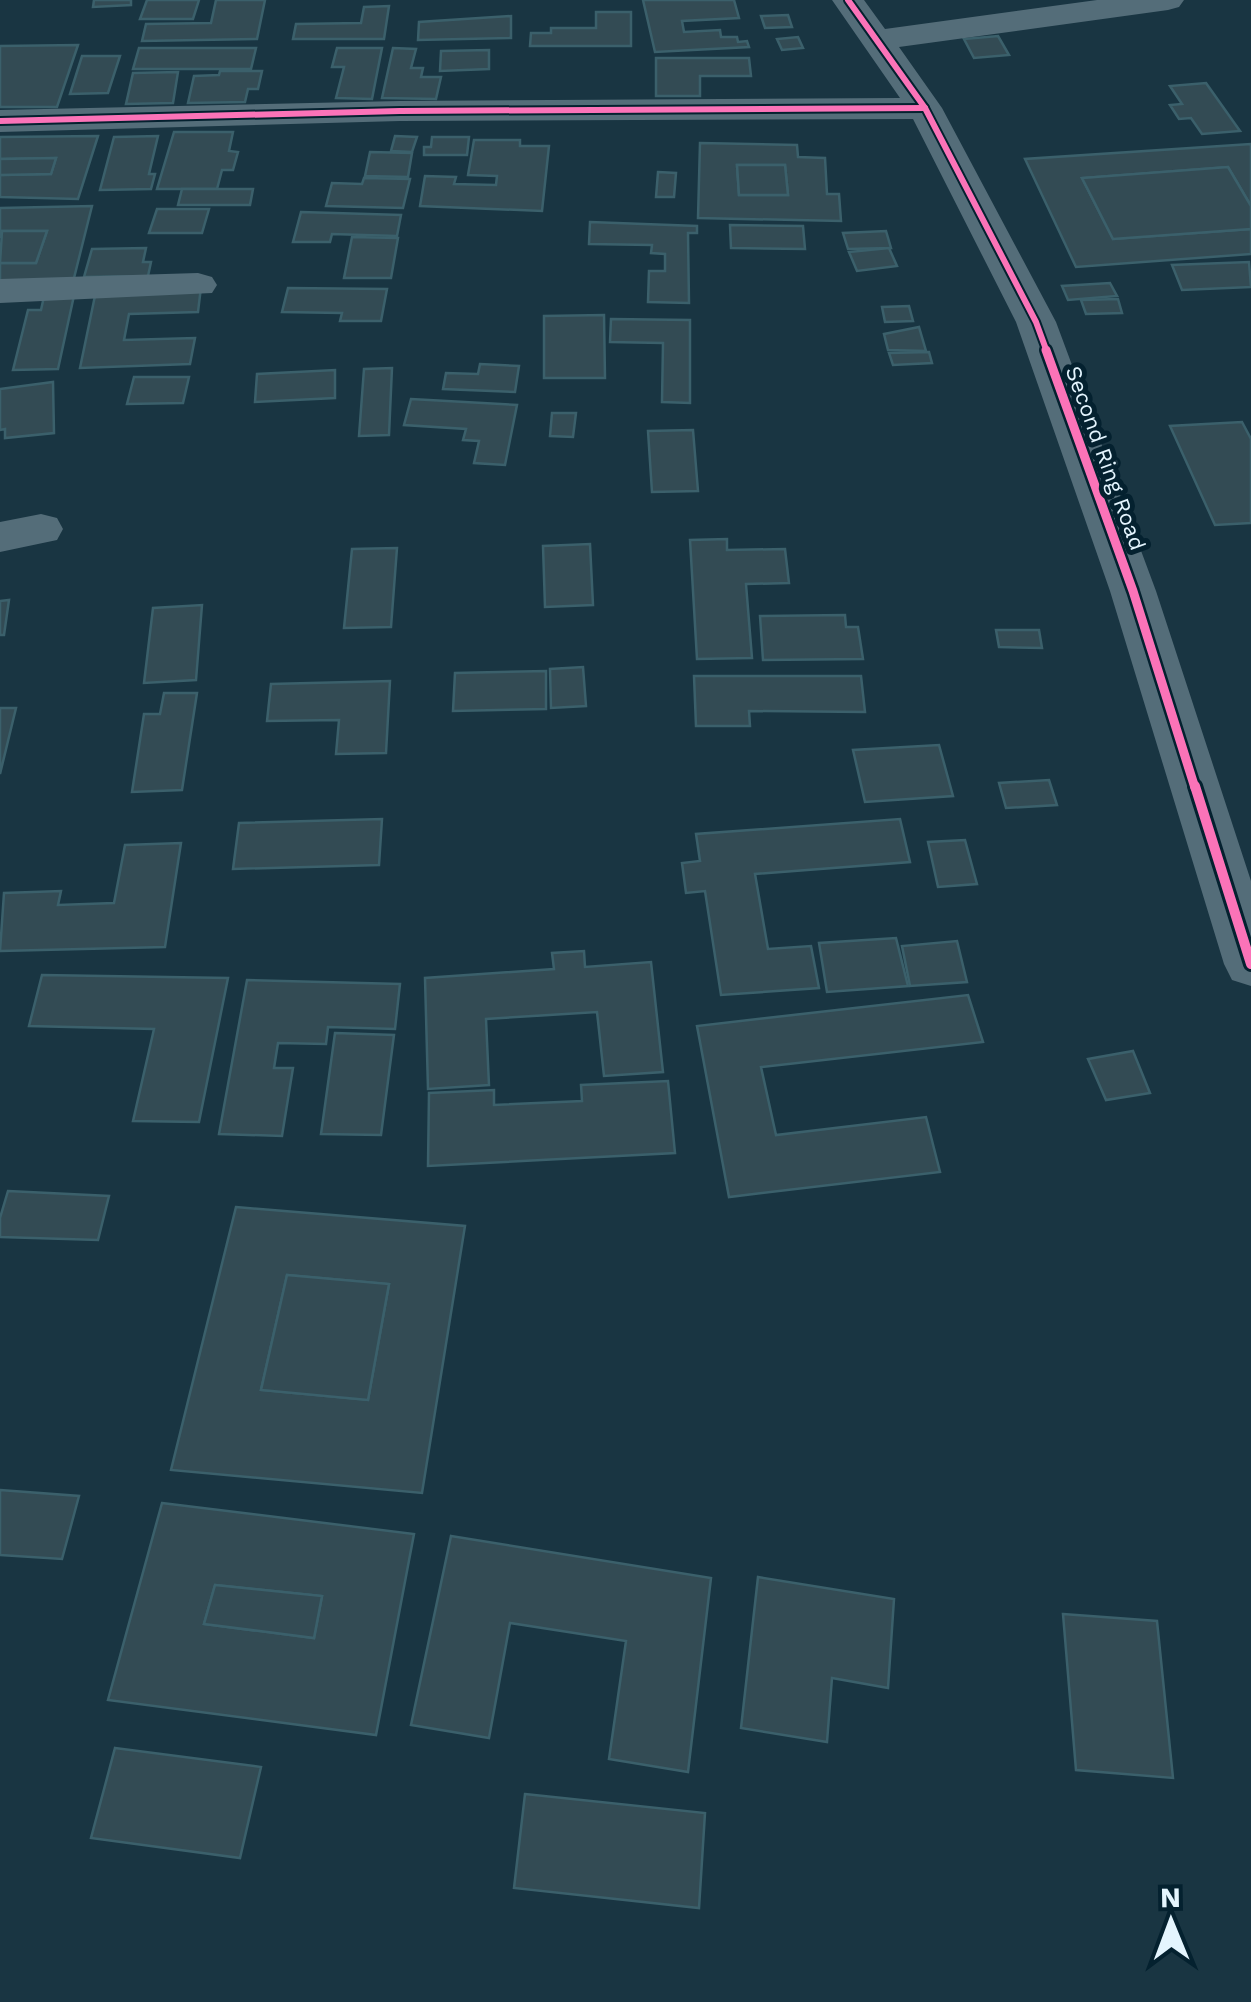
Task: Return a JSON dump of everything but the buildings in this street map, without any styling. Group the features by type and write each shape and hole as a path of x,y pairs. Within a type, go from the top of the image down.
{"street":[{"name":"Second Ring Road","path":"848,0 925,108 1036,322 1133,591 1251,964"},
{"path":"878,40 1168,0"},
{"path":"0,121 400,111 925,108"},
{"path":"0,291 198,285"}],"cycle path":[{"path":"848,0 925,108 1036,322 1133,591 1251,964"},
{"path":"0,121 400,111 925,108"}]}
